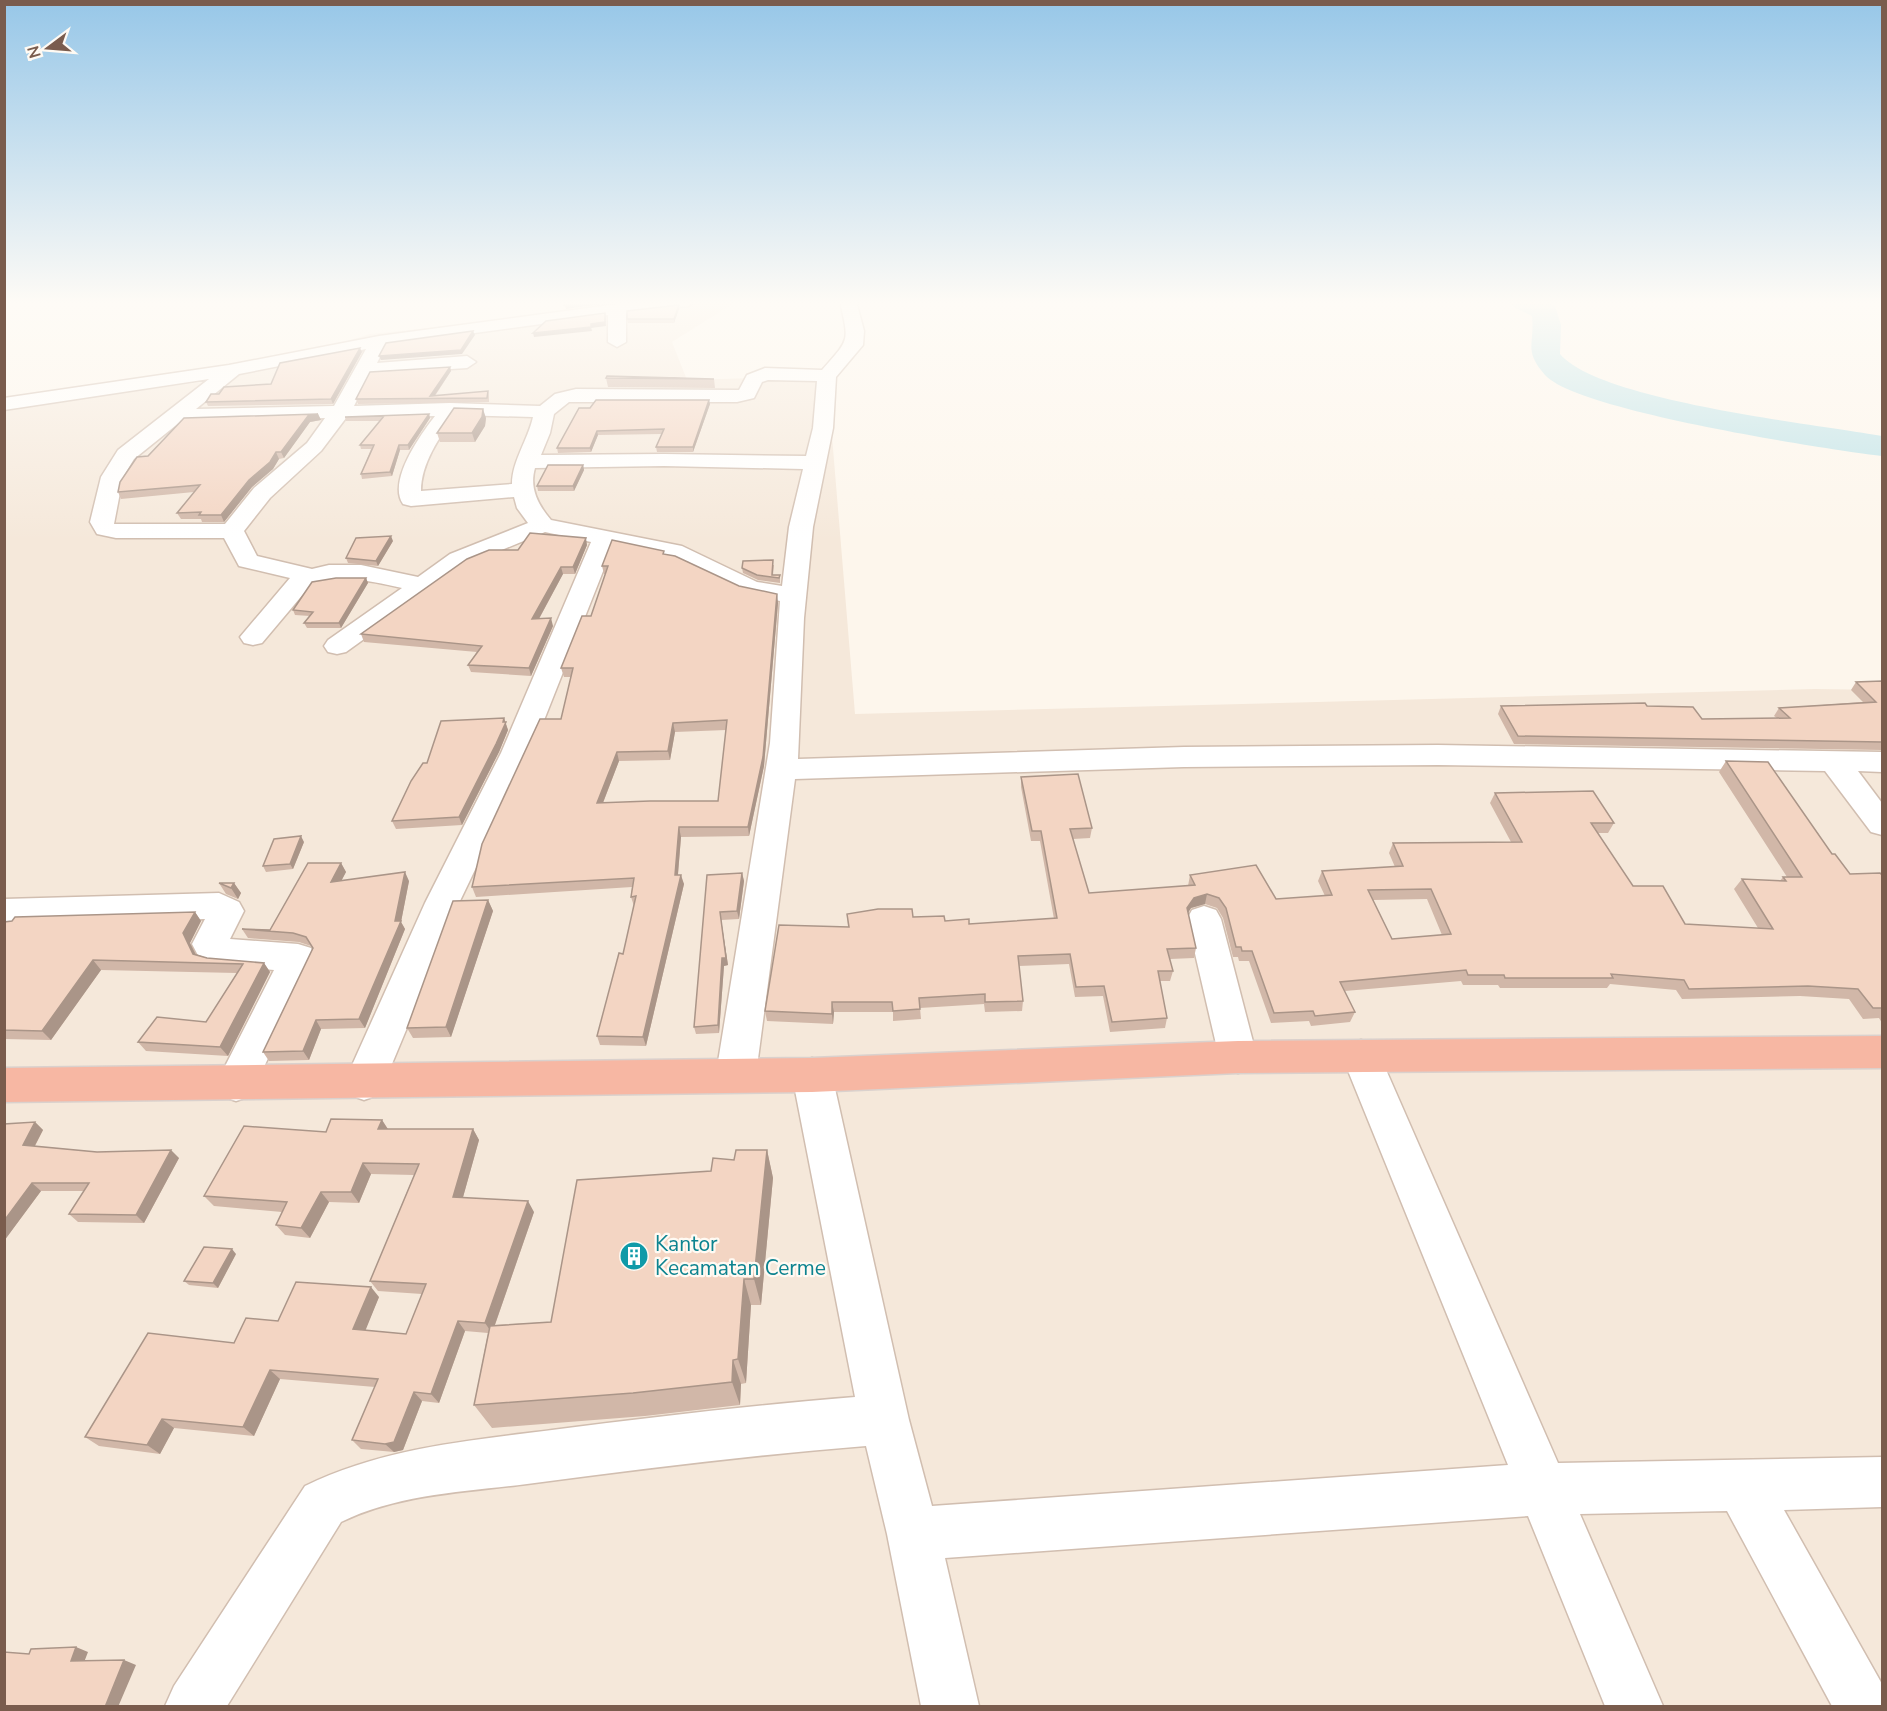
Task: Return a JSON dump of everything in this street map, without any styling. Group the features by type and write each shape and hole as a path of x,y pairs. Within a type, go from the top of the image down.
{"highway":[{"path":"4,1085 364,1083 736,1074 812,1075 1238,1057 1882,1053"}],"street":[{"path":"4,404 160,381"},
{"path":"219,381 126,455 112,477 102,522 105,529 116,531 232,531"},
{"path":"232,531 262,494 308,454 341,411 359,381"},
{"path":"172,416 450,409 519,409 544,412 568,396 736,396 747,394 753,381"},
{"path":"736,1074 785,742 794,596 801,527 823,428 827,381"},
{"path":"450,409 423,450 414,471 411,499 523,490"},
{"path":"543,525 528,508 523,490 523,472 540,433 544,412"},
{"path":"527,462 664,460 815,463"},
{"path":"337,646 459,559 543,525 673,551 750,588 794,596"},
{"path":"232,531 248,561 310,576 354,573 382,575 421,585"},
{"path":"364,1083 442,903 516,753 604,538"},
{"path":"254,637 301,580 310,576"},
{"path":"780,770 1184,757 1438,754 1882,762"},
{"path":"1833,761 1882,824"},
{"path":"4,912 219,906 227,911 210,944 214,951 298,958 236,1084"},
{"path":"1204,919 1238,1057"},
{"path":"1361,1056 1634,1707"},
{"path":"812,1075 884,1420 913,1534 950,1707"},
{"path":"194,1707 323,1504 343,1492 420,1473 534,1457 719,1433 884,1420"},
{"path":"913,1534 1308,1504 1544,1489 1882,1482"},
{"path":"1741,1485 1863,1707"}],"shaded area":[{"path":"210,381 827,381 855,714 1815,689 1882,690 1882,1706 5,1706 4,409"}],"building":[{"path":"272,381 341,381 331,399 206,402 211,394 219,394 224,387 271,384"},
{"path":"365,381 440,381 430,396 488,391 487,398 356,399"},
{"path":"596,400 709,400 693,447 656,447 664,429 597,431 590,448 557,448 579,408 590,408"},
{"path":"454,408 483,409 482,417 472,433 437,433"},
{"path":"318,414 308,416 281,452 276,452 270,462 249,480 221,515 199,515 201,512 177,513 200,485 118,492 120,482 137,457 148,456 184,418"},
{"path":"429,414 408,445 399,445 390,472 361,474 374,445 360,445 384,416 345,417"},
{"path":"548,465 583,465 573,486 537,486"},
{"path":"530,533 586,538 573,567 561,567 532,619 551,618 529,668 468,665 482,646 361,634 467,559 489,550 518,550"},
{"path":"391,536 376,561 346,558 356,538"},
{"path":"612,540 664,551 663,554 675,556 739,586 777,594 763,757 748,827 679,827 675,875 681,875 643,1037 597,1036 619,953 623,954 636,896 631,897 634,878 472,887 482,844 540,719 561,719 573,668 561,668 582,616 591,616 608,566 602,566","holes":["727,720 718,801 650,801 597,803 617,752 668,751 673,723"]},
{"path":"773,560 772,575 780,575 779,578 757,575 742,568 743,561"},
{"path":"336,578 366,578 339,623 304,623 313,612 293,610 312,582"},
{"path":"1882,681 1882,742 1518,736 1501,706 1645,703 1647,706 1693,707 1702,719 1790,718 1779,708 1876,702 1856,682"},
{"path":"504,718 503,722 506,722 496,744 459,817 392,821 411,781 423,763 427,763 441,721"},
{"path":"1726,761 1768,762 1832,854 1835,854 1850,874 1880,873 1882,875 1882,1008 1873,1008 1858,989 1808,986 1689,989 1684,980 1611,974 1613,978 1505,978 1504,975 1468,975 1466,970 1340,982 1355,1012 1315,1016 1313,1011 1274,1013 1252,951 1242,951 1241,947 1236,947 1226,908 1219,898 1207,894 1194,898 1187,908 1196,948 1167,949 1173,971 1158,971 1167,1018 1112,1022 1104,986 1076,987 1070,954 1018,956 1023,1001 985,1002 985,994 919,998 920,1009 893,1011 892,1002 832,1002 832,1014 765,1011 779,925 849,927 847,914 878,909 912,909 913,917 944,916 945,921 969,919 969,924 1057,918 1041,831 1032,831 1021,777 1078,774 1092,828 1070,829 1089,893 1195,885 1190,875 1256,865 1276,899 1332,895 1322,871 1403,866 1393,843 1522,842 1495,793 1593,791 1614,823 1591,823 1633,886 1663,886 1685,924 1773,929 1742,879 1786,881 1783,877 1802,877","holes":["1431,889 1451,934 1392,939 1368,890"]},
{"path":"301,836 290,864 263,866 274,839"},
{"path":"308,863 341,863 331,882 405,872 395,921 401,921 359,1019 316,1020 303,1051 263,1052 313,948 306,937 293,933 242,929 270,930"},
{"path":"742,873 737,911 720,912 726,958 722,958 718,1025 694,1027 707,875"},
{"path":"219,883 234,883 231,888"},
{"path":"488,900 446,1027 407,1028 453,901"},
{"path":"195,912 183,933 193,954 207,958 264,963 220,1047 138,1042 157,1017 206,1022 243,964 93,960 42,1031 4,1030 4,922 12,921 15,917"},
{"path":"331,1119 382,1120 378,1129 473,1129 453,1197 528,1201 485,1323 458,1321 431,1394 414,1392 394,1442 385,1444 352,1440 378,1379 270,1370 243,1427 162,1419 147,1445 85,1437 148,1333 234,1343 246,1318 278,1321 296,1282 371,1287 353,1329 406,1334 426,1284 370,1281 419,1164 363,1163 351,1192 321,1192 301,1228 276,1225 287,1202 204,1196 244,1126 326,1132"},
{"path":"35,1122 23,1145 97,1152 171,1150 136,1215 69,1214 89,1183 32,1183 4,1221 4,1124"},
{"path":"736,1150 767,1150 754,1279 744,1279 738,1359 733,1360 732,1382 633,1393 474,1405 490,1326 551,1322 577,1180 711,1171 713,1158 734,1160"},
{"path":"204,1247 232,1249 213,1283 184,1281"},
{"path":"76,1647 71,1661 124,1660 105,1707 4,1707 4,1652 29,1654 31,1649"}],"waterway":[{"path":"1578,381 1592,388 1673,410 1882,446"}],"place":[{"name":"Kantor Kecamatan Cerme","path":"634,1256"}]}
